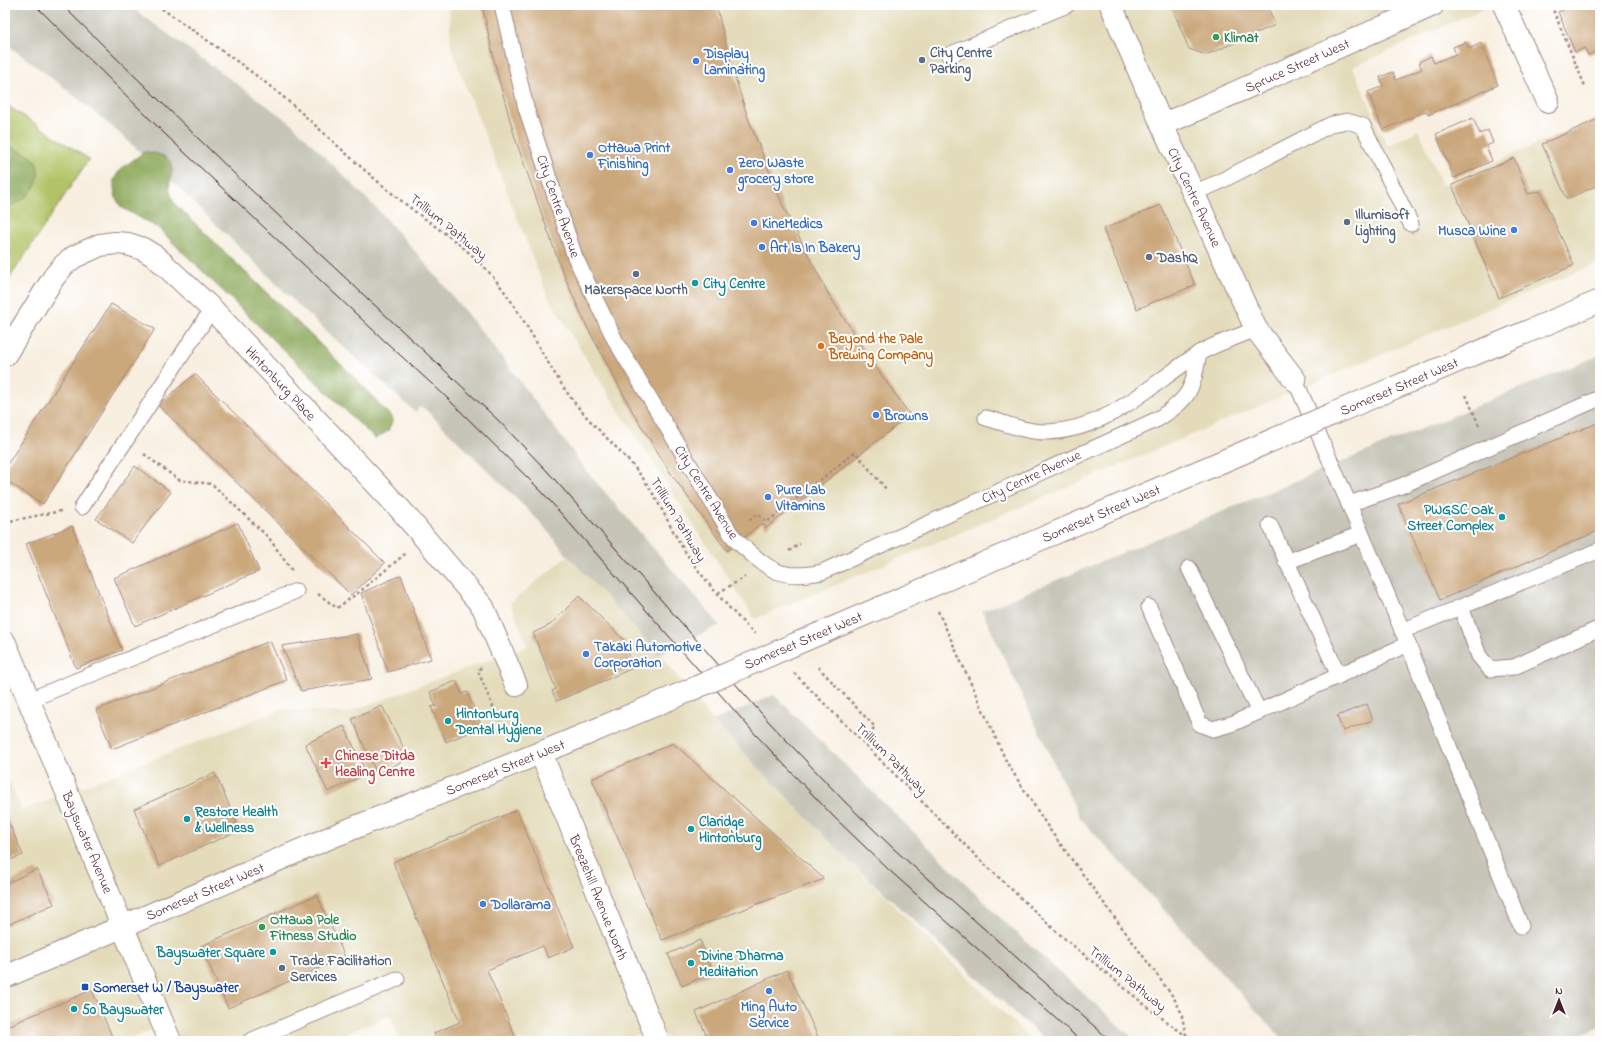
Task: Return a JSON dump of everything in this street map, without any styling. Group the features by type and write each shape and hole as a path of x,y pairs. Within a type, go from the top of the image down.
{"street":[{"name":"City Centre Avenue","path":"1111,5 1162,125 1256,329 1294,380"},
{"name":"Spruce Street West","path":"1162,125 1433,5"},
{"path":"1504,5 1548,102"},
{"name":"Hintonburg Place","path":"5,355 64,265 87,250 100,245 128,244 143,249 156,257 212,309 400,509 482,607 516,685"},
{"name":"Somerset Street West","path":"5,976 336,835 541,753 688,691 793,644 1600,301"},
{"name":"Bayswater Avenue","path":"5,643 170,1041"},
{"name":"Breezehill Avenue North","path":"541,753 658,1041"}],"lane":[{"name":"City Centre Avenue","path":"502,5 526,108 575,257 615,340 731,534 738,542 774,572 803,576 822,572 1158,418 1179,404 1189,393 1195,376 1199,353"},
{"path":"949,55 1067,5"},
{"path":"1193,193 1217,183 1332,124 1347,121 1363,126 1411,224"},
{"path":"82,507 212,309"},
{"path":"986,418 1025,429 1048,432 1084,425 1122,409 1199,353 1256,329"},
{"path":"1294,380 1349,504 1405,637 1521,926"},
{"path":"1349,504 1401,486 1600,398"},
{"path":"1270,525 1338,676"},
{"path":"1286,562 1361,534"},
{"path":"1149,607 1200,724 1213,729 1234,723 1338,676 1405,637 1461,607 1600,550"},
{"path":"1189,568 1259,712"},
{"path":"29,700 296,591"},
{"path":"1461,607 1479,656 1490,669 1514,667 1600,628"},
{"path":"250,1041 396,979"}],"path":[{"name":"Trillium Pathway","path":"157,5 274,90 397,198 469,253 491,274 518,311 553,372 576,404 641,476 683,548 699,571 738,618 755,635"},
{"path":"1551,5 1585,86"},
{"path":"1466,395 1481,430 1479,452"},
{"path":"126,440 179,480 212,484 268,538 293,572 296,591 316,592 337,608 358,593 424,538"},
{"path":"767,522 855,452 886,489"},
{"path":"5,522 82,507"},
{"path":"927,587 1007,763 1050,830 1174,998 1181,1012 1186,1036"},
{"path":"818,667 875,726 862,741"},
{"name":"Trillium Pathway","path":"789,668 979,859 1058,933 1151,1010 1193,1041"},
{"path":"494,709 503,731"}],"shaded area":[{"path":"5,5 128,5 292,124 378,210 422,259 498,352 590,475 720,625 659,654 568,556 541,523 425,409 420,407 415,412 300,307 174,183 116,130 57,82 5,43"},
{"path":"449,5 1491,5 1353,67 1387,146 1419,130 1442,185 1600,117 1600,262 755,619 607,392 548,297 451,48"},
{"path":"1600,355 1600,1026 1566,1041 1284,1041 1080,818 982,611"},
{"path":"568,556 662,657 713,721 849,861 1032,1041 667,1041 661,1025 625,1041 400,1041 390,1016 327,1041 179,1041 171,1022 125,1041 5,1041 5,773 22,810 283,709 346,713 528,646 510,603"},
{"path":"774,695 1013,930 1136,1041 1046,1041 849,861 713,721"}],"green space":[{"path":"5,104 89,159 5,285"},
{"path":"5,145 26,153 33,158 38,168 38,176 32,190 26,197 20,202 5,205"},
{"path":"144,152 158,154 170,161 172,170 170,189 175,204 355,378 393,419 388,431 375,439 158,228 121,207 116,198 114,179 121,169"}],"building":[{"name":"City Centre","path":"482,5 716,5 734,74 748,118 783,206 829,295 875,366 910,415 766,528 762,523 727,551 672,475 635,416 587,327 562,271 515,138 497,73"},
{"name":"Klimat","path":"1171,5 1267,5 1275,25 1206,55 1189,49"},
{"path":"1569,5 1600,5 1600,50 1588,55 1585,48 1575,52 1558,12 1570,7"},
{"path":"1466,42 1469,49 1481,43 1498,85 1428,115 1426,111 1383,130 1368,92 1383,86 1380,77 1393,72 1396,80 1422,69 1419,62 1431,56 1434,63 1456,54 1453,47"},
{"path":"1473,118 1480,134 1488,130 1493,143 1486,146 1492,161 1454,178 1436,134"},
{"path":"1598,119 1600,123 1600,184 1567,199 1542,144"},
{"name":"Musca Wine","path":"1514,158 1528,194 1540,191 1574,265 1499,298 1452,185"},
{"name":"DashQ","path":"1161,205 1195,285 1137,309 1103,229"},
{"path":"111,304 155,329 43,504 5,480 5,468"},
{"path":"195,374 385,563 351,595 158,405"},
{"name":"PWGSC Oak Street Complex","path":"1600,422 1600,530 1440,600 1398,504"},
{"path":"135,466 171,492 132,543 96,519"},
{"path":"238,523 259,571 135,626 114,578"},
{"path":"72,526 122,650 76,668 26,544"},
{"path":"401,575 431,659 388,672 361,593"},
{"name":"Takaki Automotive Corporation","path":"579,596 625,641 633,668 557,701 552,691 556,689 533,633 550,625"},
{"path":"357,634 372,679 301,691 282,646"},
{"path":"270,641 287,680 112,749 96,710"},
{"path":"456,681 462,694 467,692 482,727 446,742 431,707 436,706 430,692"},
{"path":"1367,704 1373,720 1343,731 1337,716"},
{"path":"382,706 409,758 377,774 352,719"},
{"path":"344,726 367,774 328,792 305,744"},
{"name":"Claridge Hintonburg","path":"673,743 824,879 662,940 592,779"},
{"name":"Restore Health & Wellness","path":"215,773 240,830 159,866 134,809"},
{"name":"Dollarama","path":"517,810 574,947 548,958 543,946 487,970 517,1041 437,1041 434,1033 460,1022 393,862"},
{"path":"5,814 23,855 5,862"},
{"path":"37,869 54,904 5,926 5,884"},
{"name":"Bayswater Square","path":"317,895 345,957 228,1008 201,946"},
{"name":"Divine Dharma Meditation","path":"700,940 714,972 682,986 668,954"},
{"name":"Ming Auto Service","path":"787,970 820,1041 709,1041 696,1012"},
{"name":"50 Bayswater","path":"92,990 114,1041 5,1041 5,1027"}],"tram line":[{"path":"35,5 166,135 443,394 543,493 755,734 833,816 889,870 1081,1041"},
{"path":"62,5 249,188 498,420 548,472 769,722 845,802 895,850 1111,1041"}],"place":[{"name":"Klimat","path":"1216,37"},
{"name":"City Centre Parking","path":"922,60"},
{"name":"Display Laminating","path":"696,61"},
{"name":"Ottawa Print Finishing","path":"590,155"},
{"name":"Zero Waste grocery store","path":"730,170"},
{"name":"Illumisoft Lighting","path":"1347,222"},
{"name":"KineMedics","path":"754,223"},
{"name":"Musca Wine","path":"1514,230"},
{"name":"Art Is In Bakery","path":"762,247"},
{"name":"DashQ","path":"1149,257"},
{"name":"Makerspace North","path":"636,274"},
{"name":"City Centre","path":"695,283"},
{"name":"Beyond the Pale Brewing Company","path":"821,346"},
{"name":"Browns","path":"876,415"},
{"name":"Pure Lab Vitamins","path":"768,497"},
{"name":"PWGSC Oak Street Complex","path":"1502,517"},
{"name":"Takaki Automotive Corporation","path":"586,654"},
{"name":"Hintonburg Dental Hygiene","path":"448,721"},
{"name":"Chinese Ditda Healing Centre","path":"326,763"},
{"name":"Restore Health & Wellness","path":"187,819"},
{"name":"Claridge Hintonburg","path":"691,829"},
{"name":"Dollarama","path":"483,904"},
{"name":"Ottawa Pole Fitness Studio","path":"262,927"},
{"name":"Bayswater Square","path":"273,952"},
{"name":"Divine Dharma Meditation","path":"691,963"},
{"name":"Trade Facilitation Services","path":"282,968"},
{"name":"Somerset W / Bayswater","path":"85,987"},
{"name":"Ming Auto Service","path":"769,991"},
{"name":"50 Bayswater","path":"74,1009"}]}
